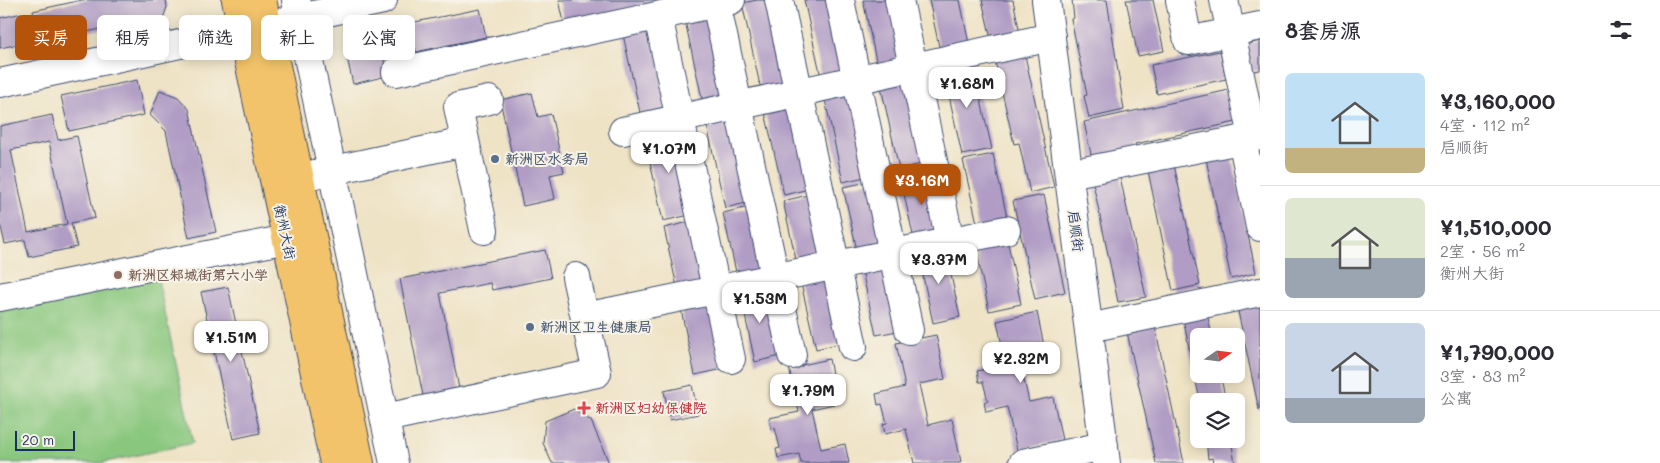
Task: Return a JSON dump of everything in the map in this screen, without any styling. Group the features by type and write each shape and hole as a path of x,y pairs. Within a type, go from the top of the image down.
{"main road":[{"name":"衡州大街","path":"236,0 257,18 300,178 360,463"},
{"name":"衡州大街","path":"257,18 287,239 334,463"}],"street":[{"path":"0,83 298,9 383,0"},
{"path":"780,0 853,347"},
{"path":"840,0 909,330"},
{"path":"899,0 950,241"},
{"name":"启顺街","path":"1046,0 1105,455"},
{"path":"1180,0 1188,41 1260,26"},
{"path":"1224,0 1251,137 1260,227"},
{"path":"396,72 723,2 738,106 792,355"},
{"path":"298,9 394,463"},
{"path":"658,16 731,359"},
{"path":"622,131 1051,37"},
{"path":"484,230 458,107 489,100"},
{"path":"1069,174 1251,137"},
{"path":"300,178 465,142"},
{"path":"585,317 1006,230"},
{"path":"0,297 287,239"},
{"path":"385,418 597,373 576,277"},
{"path":"1089,328 1260,292"},
{"path":"1023,463 1105,455"}],"green space":[{"path":"157,275 193,443 101,463 0,463 0,309"}],"building":[{"path":"82,0 166,0 167,7 164,15 97,15 97,30 87,32 87,15 34,15 33,11"},
{"path":"559,0 663,0 663,1 564,22"},
{"path":"771,0 790,84 761,90 742,3"},
{"path":"804,0 835,0 851,70 821,77"},
{"path":"863,0 895,0 907,58 877,65"},
{"path":"929,0 960,0 969,44 940,51"},
{"path":"982,0 1013,0 1020,33 991,39"},
{"path":"1072,0 1107,0 1124,110 1089,118 1084,96 1087,95 1071,19 1074,18"},
{"path":"1126,0 1153,0 1164,51 1138,56"},
{"path":"480,9 486,37 416,52 415,22"},
{"path":"713,10 732,97 703,103 684,16"},
{"path":"22,13 22,15 15,15 15,45 0,48 0,18"},
{"path":"653,23 672,110 641,117 622,30"},
{"path":"1260,41 1260,70 1248,72 1243,45"},
{"path":"1024,51 1054,187 1030,193 1019,143 1014,144 994,57"},
{"path":"1220,51 1226,79 1157,94 1151,65"},
{"path":"348,60 384,60 387,76 353,84"},
{"path":"972,62 992,149 962,155 943,68"},
{"path":"911,75 930,162 899,169 880,82"},
{"path":"137,80 144,115 69,131 61,96"},
{"path":"854,88 873,175 843,182 824,95"},
{"path":"160,90 178,97 189,109 216,232 189,238 166,131 150,115"},
{"path":"1229,90 1236,122 1135,144 1136,150 1092,159 1084,122"},
{"path":"532,93 538,117 551,114 564,172 550,175 555,199 523,206 500,100"},
{"path":"793,102 813,188 784,195 764,108"},
{"path":"736,114 755,201 725,208 706,121"},
{"path":"52,115 58,140 77,136 95,218 71,223 77,247 29,257 25,240 5,244 0,223 0,126","holes":["49,142 67,224 28,232 11,150"]},
{"path":"675,128 694,214 663,221 644,134"},
{"path":"1230,149 1256,273 1231,279 1205,154"},
{"path":"993,154 1008,222 978,228 963,160"},
{"path":"1173,160 1200,285 1173,291 1147,166"},
{"path":"930,169 945,237 915,244 900,176"},
{"path":"1119,172 1146,297 1118,302 1092,178"},
{"path":"873,181 887,249 858,255 843,187"},
{"path":"812,194 827,263 798,269 783,201"},
{"path":"1044,195 1065,292 1035,299 1013,201"},
{"path":"753,206 768,274 738,281 723,213"},
{"path":"693,221 708,290 679,296 664,228"},
{"path":"1006,234 1021,304 989,311 974,241"},
{"path":"945,247 960,317 933,323 918,253"},
{"path":"545,250 551,278 492,290 490,283 440,293 460,394 424,401 400,279"},
{"path":"888,260 903,330 876,335 861,266"},
{"path":"827,273 842,343 816,349 800,279"},
{"path":"228,287 260,433 233,439 201,292"},
{"path":"765,287 780,356 755,362 740,292"},
{"path":"1260,296 1260,410 1245,344 1245,328 1242,328 1236,302"},
{"path":"708,299 723,369 695,375 680,305"},
{"path":"1206,309 1210,328 1190,328 1190,353 1182,314"},
{"path":"1037,312 1046,356 1020,362 1029,402 1053,397 1062,440 1017,450 1007,407 986,412 984,402 988,401 983,382 979,382 977,371 1006,365 997,321"},
{"path":"1153,317 1184,463 1156,463 1125,323"},
{"path":"936,335 945,379 919,384 928,425 952,419 961,462 959,463 914,463 906,429 885,434 883,424 887,423 882,404 878,405 876,394 905,387 896,343"},
{"path":"829,359 838,403 812,409 821,449 845,444 849,463 801,463 799,454 778,458 776,449 780,448 775,428 771,429 769,418 799,412 789,368"},
{"path":"1196,383 1222,383 1224,393 1198,393"},
{"path":"692,385 698,414 670,420 664,391"},
{"path":"574,409 591,421 609,463 552,463 543,443 545,421"},
{"path":"1207,448 1232,448 1235,463 1213,463 1212,458 1208,459"}],"place":[{"name":"新洲区水务局","path":"495,159"},
{"name":"新洲区邾城街第六小学","path":"118,275"},
{"name":"新洲区卫生健康局","path":"530,327"},
{"name":"新洲区妇幼保健院","path":"584,408"}]}
